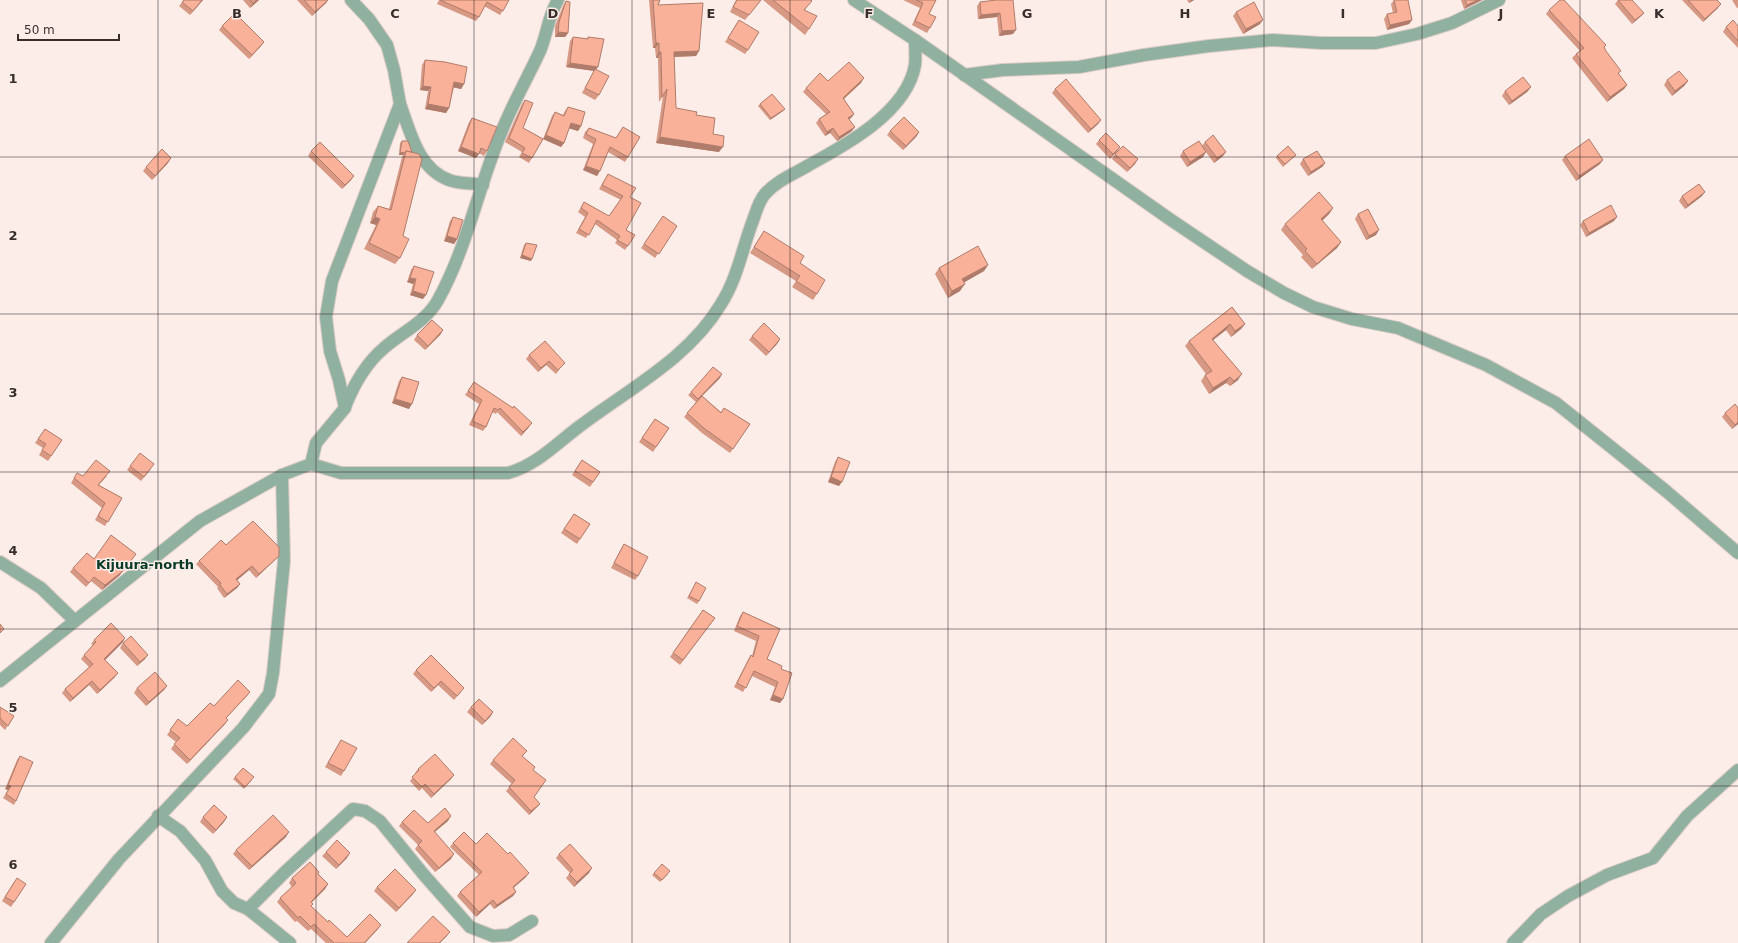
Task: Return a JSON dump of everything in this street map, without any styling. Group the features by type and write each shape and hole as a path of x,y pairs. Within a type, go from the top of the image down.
{"street":[{"path":"351,0 370,20 387,45 394,70 400,104 423,160 429,168 450,181 483,185"},
{"path":"311,464 316,443 345,408 354,385 371,360 432,310 454,265 501,133 541,49 552,12 558,0"},
{"path":"854,0 914,40 1171,220 1247,271 1284,293 1313,307 1352,319 1398,328 1486,365 1556,403 1666,491 1738,553"},
{"path":"964,75 1003,70 1079,67 1202,47 1273,40 1321,43 1376,43 1417,34 1452,23 1499,0"},
{"path":"0,681 200,521 282,474 311,464 341,472 508,473 525,467 537,460 580,426 652,376 702,331 721,305 732,285 761,200 782,180 859,137 891,108 909,81 915,66 914,40"},
{"path":"345,408 339,380 330,351 326,317 332,281 400,104"},
{"path":"51,943 118,859 243,728 269,694 273,673 284,561 282,474"},
{"path":"0,562 41,588 75,621"},
{"path":"1513,943 1541,914 1568,896 1607,875 1653,858 1687,816 1738,770"},
{"path":"248,909 284,873 353,809 365,811 380,821 424,875 470,927 493,936 509,935 532,921"},
{"path":"158,816 180,831 205,860 222,891 234,903 248,909 290,943"}],"building":[{"path":"184,0 202,0 193,11 182,2"},
{"path":"250,0 257,0 253,3"},
{"path":"304,0 328,0 315,12"},
{"path":"440,0 509,0 503,11 487,2 479,17"},
{"path":"653,0 660,0 658,5 703,3 699,51 674,52 676,108 697,112 696,115 715,118 713,134 724,136 723,147 660,137 667,89 662,97 661,52 659,52 659,43 656,43"},
{"path":"737,0 761,0 749,15 733,7"},
{"path":"773,0 811,0 812,1 804,10 817,16 809,29"},
{"path":"916,0 936,0 929,14 936,17 930,28 915,21 923,3"},
{"path":"1013,0 1016,30 1002,31 1000,13 981,15 980,2"},
{"path":"1394,0 1408,0 1412,20 1390,25 1387,14 1397,12"},
{"path":"1465,0 1478,0 1467,5"},
{"path":"1560,0 1564,0 1606,45 1604,47 1606,51 1621,71 1618,73 1627,85 1610,97 1576,54 1584,48 1549,10"},
{"path":"1618,0 1632,0 1644,13 1635,20"},
{"path":"1688,0 1717,0 1721,4 1705,19"},
{"path":"566,1 570,2 568,33 558,32 559,22"},
{"path":"1254,2 1263,20 1246,29 1236,12"},
{"path":"235,13 264,42 252,55 222,26"},
{"path":"739,20 759,32 748,50 728,38"},
{"path":"1733,20 1738,26 1738,41 1726,27"},
{"path":"573,37 604,39 598,67 570,63"},
{"path":"425,60 445,62 467,67 464,84 454,82 449,108 428,104 431,87 423,86"},
{"path":"849,62 864,78 843,98 854,114 848,118 855,127 839,137 833,128 827,132 819,119 830,112 806,88 820,73 828,81"},
{"path":"595,69 609,76 599,95 585,88"},
{"path":"1679,71 1688,81 1675,91 1667,80"},
{"path":"1523,77 1531,87 1512,101 1505,91"},
{"path":"1066,79 1101,120 1091,129 1055,89"},
{"path":"772,94 785,109 771,118 760,104"},
{"path":"525,100 533,103 523,128 543,139 532,158 522,153 525,148 509,138"},
{"path":"568,107 585,112 581,126 571,123 564,143 546,135 555,112 564,116"},
{"path":"904,117 919,132 906,146 890,131"},
{"path":"472,118 497,127 487,151 481,148 479,154 461,147"},
{"path":"623,127 640,137 628,157 610,147 600,171 586,166 596,139 586,134 589,128 616,138"},
{"path":"1106,133 1120,147 1113,154 1099,140"},
{"path":"1213,135 1226,152 1217,158 1205,142"},
{"path":"1589,139 1603,160 1579,176 1565,156"},
{"path":"402,141 408,141 412,152 400,152"},
{"path":"1199,141 1206,152 1190,162 1183,151"},
{"path":"320,142 354,176 345,185 311,151"},
{"path":"1123,146 1138,159 1130,168 1115,154"},
{"path":"1288,146 1296,155 1285,164 1277,156"},
{"path":"162,149 171,158 155,176 146,167"},
{"path":"406,151 419,154 422,159 403,236 409,239 400,258 369,243 380,219 375,217 378,206 391,210"},
{"path":"1317,151 1325,163 1311,172 1303,159"},
{"path":"608,174 636,188 630,197 641,203 626,230 635,235 628,246 617,240 620,236 597,220 589,235 579,229 588,213 581,208 584,202 609,216 623,196 602,185"},
{"path":"1699,184 1705,192 1688,205 1682,196"},
{"path":"1319,192 1333,208 1321,219 1341,242 1317,264 1305,251 1307,249 1285,224"},
{"path":"1611,205 1617,217 1589,233 1583,221"},
{"path":"1368,209 1379,230 1369,236 1358,214"},
{"path":"663,216 677,226 659,254 644,244"},
{"path":"453,217 463,220 457,239 447,236"},
{"path":"764,231 804,256 800,263 825,280 817,294 796,281 800,276 754,247"},
{"path":"526,243 537,245 532,259 522,255"},
{"path":"978,246 988,265 962,279 965,284 952,291 939,268"},
{"path":"414,266 434,272 426,295 413,291 416,279 410,278"},
{"path":"1232,307 1245,324 1235,331 1230,324 1212,339 1242,374 1234,381 1230,377 1213,388 1205,375 1212,371 1189,341"},
{"path":"432,320 443,330 428,346 417,335"},
{"path":"764,323 780,339 769,352 752,336"},
{"path":"545,341 565,363 558,370 549,361 541,368 529,355"},
{"path":"713,367 722,374 698,399 691,392"},
{"path":"402,377 419,382 412,404 395,399"},
{"path":"474,382 513,408 514,406 532,423 523,432 500,408 498,410 494,408 486,427 472,421 482,400 468,391"},
{"path":"702,396 721,413 724,408 750,424 733,449 705,429 687,413"},
{"path":"1735,404 1738,408 1738,422 1735,425 1725,413"},
{"path":"655,419 669,428 656,447 642,438"},
{"path":"45,429 62,440 51,456 42,450 46,444 38,439"},
{"path":"140,453 154,464 144,477 130,466"},
{"path":"838,457 850,462 842,482 831,477"},
{"path":"96,460 110,471 98,485 122,498 108,522 98,516 105,503 74,478 77,473 83,476"},
{"path":"582,460 600,472 593,482 575,471"},
{"path":"574,514 590,524 580,539 564,529"},
{"path":"253,521 279,547 279,556 259,574 252,566 236,579 240,584 227,594 220,585 221,583 199,561 221,540 226,545"},
{"path":"111,535 136,554 123,571 105,585 94,577 89,583 73,568 87,553 94,559"},
{"path":"624,544 648,557 638,576 614,563"},
{"path":"696,582 706,588 699,601 689,596"},
{"path":"703,610 715,618 683,660 673,653"},
{"path":"743,612 780,629 767,659 782,666 781,669 792,673 783,699 773,695 778,682 754,671 746,688 737,683 751,655 753,657 759,636 737,626"},
{"path":"111,623 125,638 104,659 118,673 100,690 92,681 73,698 65,689 93,664 84,655 96,642 94,640"},
{"path":"0,624 4,629 0,633"},
{"path":"131,636 148,655 140,662 123,643"},
{"path":"431,655 464,688 457,696 441,681 434,688 416,670"},
{"path":"155,672 167,686 149,702 137,688"},
{"path":"238,680 250,692 226,718 228,720 190,760 174,744 180,738 170,730 178,719 187,726 210,703 214,706"},
{"path":"479,699 493,712 485,721 471,707"},
{"path":"0,707 14,716 8,726 0,718"},
{"path":"513,738 527,751 522,756 535,767 533,770 546,780 534,797 540,804 531,811 509,787 515,780 493,760"},
{"path":"341,740 357,748 344,771 328,763"},
{"path":"435,754 454,775 434,794 425,784 422,787 412,777 419,770 418,769"},
{"path":"20,756 33,762 16,801 6,794 11,786 8,785"},
{"path":"243,768 254,777 245,787 235,777"},
{"path":"214,805 227,817 216,830 203,817"},
{"path":"445,808 451,816 434,831 454,854 439,868 418,845 422,841 402,822 414,810 428,823"},
{"path":"273,815 289,832 252,866 236,850"},
{"path":"464,832 476,844 487,833 508,854 510,852 529,873 513,887 516,892 497,905 493,900 479,912 460,892 482,872 453,843"},
{"path":"337,840 350,853 339,865 326,852"},
{"path":"570,844 592,868 577,882 569,874 573,870 559,854"},
{"path":"310,862 319,872 318,874 328,884 311,902 313,904 311,906 328,922 329,920 347,937 370,914 381,925 364,943 334,943 314,924 311,927 300,916 298,918 280,898 296,883 292,878"},
{"path":"662,864 670,871 662,880 654,873"},
{"path":"395,869 416,890 399,908 377,887"},
{"path":"17,878 26,884 14,902 5,897"},
{"path":"433,916 450,932 439,943 407,943"}],"district":[{"name":"Kijuura-north","path":"145,564"}]}
